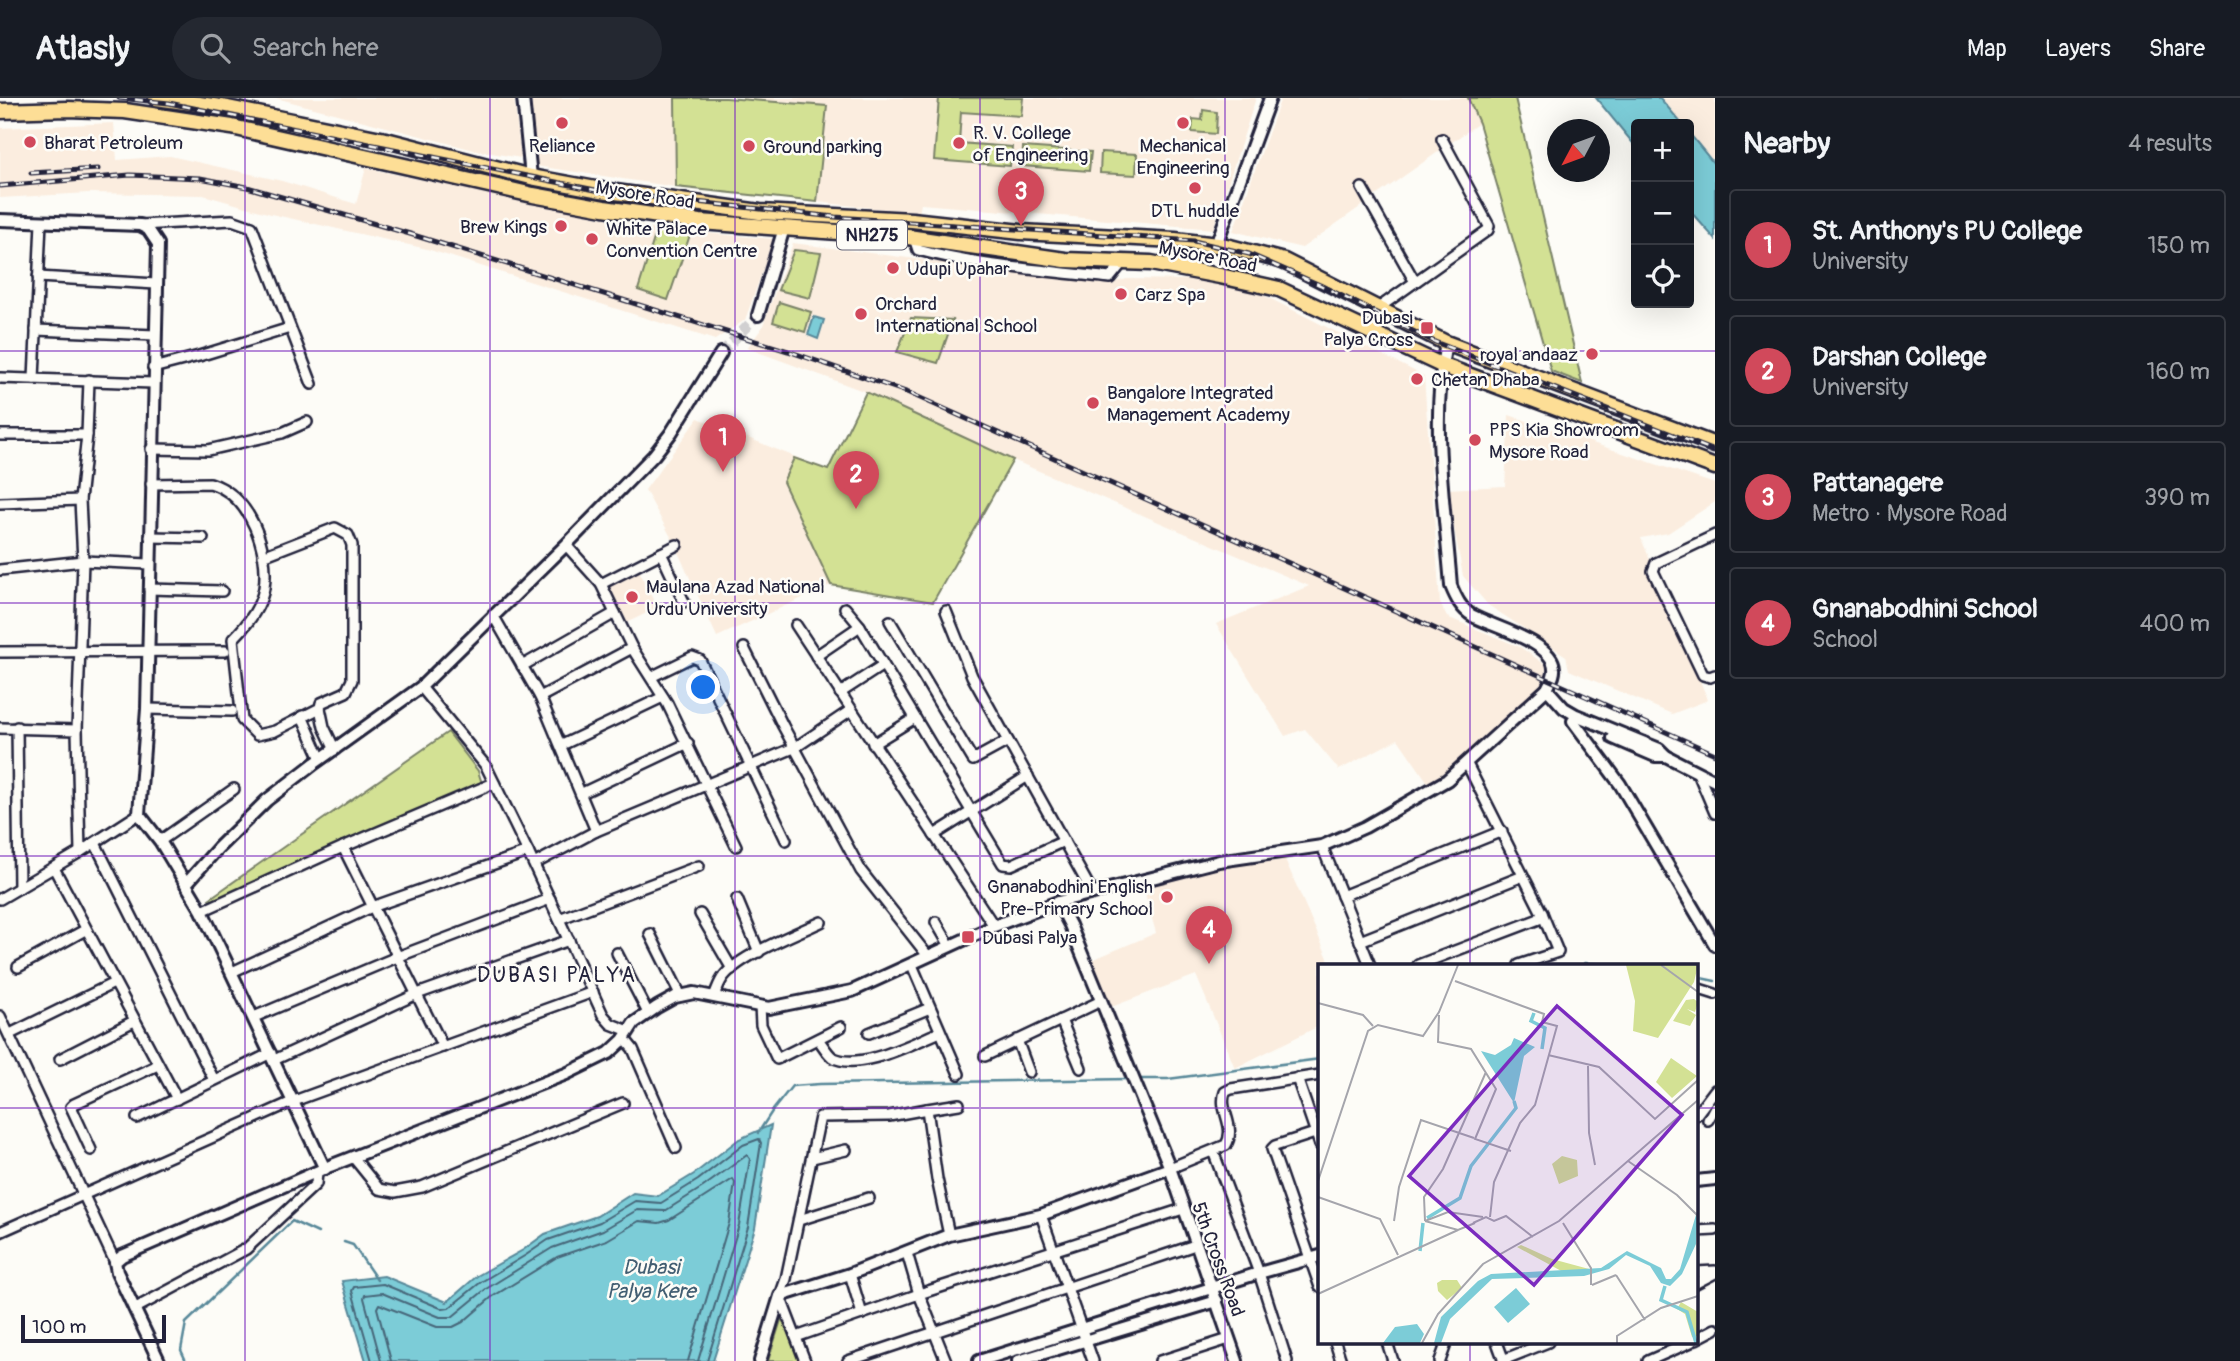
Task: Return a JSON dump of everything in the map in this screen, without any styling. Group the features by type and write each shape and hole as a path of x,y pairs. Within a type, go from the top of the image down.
{"highway":[{"name":"Mysore Road","path":"156,98 228,108 386,140 531,177 601,191 760,212 912,220 1021,232 1175,240 1216,245 1284,261 1446,343 1715,445"},
{"name":"Mysore Road","path":"0,111 125,111 246,130 592,206 700,222 914,238 1065,260 1151,264 1279,289 1441,365 1715,467"}],"street":[{"path":"523,98 531,177"},
{"path":"1216,245 1270,98"},
{"path":"1377,309 1488,230 1489,226 1442,139"},
{"path":"1362,188 1415,282"},
{"path":"0,220 140,225 233,220 252,227 312,384"},
{"path":"34,379 41,222"},
{"path":"134,1309 246,1249 316,1184 321,1170 294,1101 202,911 160,841 139,814 147,709 151,449 158,244 154,236 140,225"},
{"path":"758,316 784,228"},
{"path":"38,277 156,284"},
{"path":"153,368 290,328"},
{"path":"36,330 155,335"},
{"path":"115,1262 122,1256 321,1170 566,1074 609,1053 634,1023 681,996 694,993 769,1008 852,991 994,926 1058,902 1219,861 1322,846 1365,827 1447,779 1467,764 1547,689 1555,665 1548,654 1521,636 1472,615 1459,603 1451,586 1438,412 1441,365 1446,343"},
{"path":"186,884 267,800 421,687 566,545 654,455 671,433 721,353"},
{"path":"0,378 153,383"},
{"path":"80,852 77,730 83,561 80,500 87,435 89,380"},
{"path":"151,449 208,450 282,433 307,422"},
{"path":"0,435 87,435"},
{"path":"151,484 210,483 219,486 237,501 252,521 259,538 265,567 264,590 254,613 233,639 242,720 257,735 262,735 320,708"},
{"path":"0,503 80,500"},
{"path":"263,556 335,528 348,535 352,545 352,680 346,692 321,703 320,708 324,727 335,750"},
{"path":"1715,535 1656,563 1653,571 1703,675 1715,675"},
{"path":"150,537 204,538"},
{"path":"566,545 601,584 632,648 688,743 736,846"},
{"path":"601,584 677,545"},
{"path":"661,553 684,602"},
{"path":"0,570 83,561 149,564"},
{"path":"149,589 222,591"},
{"path":"845,608 860,626 1003,864 1011,865 1064,841"},
{"path":"946,611 965,662 1093,892"},
{"path":"523,666 615,613"},
{"path":"493,615 540,697 596,831"},
{"path":"890,621 973,761 1009,741"},
{"path":"796,625 994,926"},
{"path":"816,656 860,626"},
{"path":"540,697 632,648"},
{"path":"744,648 861,871 928,956"},
{"path":"0,652 225,651"},
{"path":"650,677 692,657 701,660 786,840"},
{"path":"840,693 883,665"},
{"path":"421,687 486,766 603,1015 626,1035 634,1049 676,1148"},
{"path":"1547,689 1549,701 1573,721 1655,756 1666,756"},
{"path":"1547,689 1564,708 1576,715 1658,749 1666,756 1715,781"},
{"path":"562,745 663,697"},
{"path":"147,709 232,711"},
{"path":"534,864 596,831 796,747 851,710"},
{"path":"302,716 321,759"},
{"path":"873,744 915,718"},
{"path":"1573,721 1620,784 1715,945"},
{"path":"17,727 19,888"},
{"path":"0,728 77,730"},
{"path":"582,793 688,743"},
{"path":"1467,764 1502,831 1558,951 1522,964"},
{"path":"1699,774 1715,813"},
{"path":"934,835 1028,776"},
{"path":"202,911 494,783"},
{"path":"160,841 234,789"},
{"path":"0,899 139,814"},
{"path":"1342,896 1502,831"},
{"path":"94,843 215,1080"},
{"path":"1322,846 1370,964"},
{"path":"343,847 443,1047"},
{"path":"232,972 372,907 528,852"},
{"path":"559,919 699,866"},
{"path":"54,868 177,1099"},
{"path":"1360,941 1523,876"},
{"path":"254,1017 397,957 550,899"},
{"path":"737,899 760,952"},
{"name":"5th Cross Road","path":"1058,902 1070,925 1170,1168 1237,1361"},
{"path":"700,914 732,969"},
{"path":"1423,964 1539,919 1542,914"},
{"path":"714,996 723,976 732,969 821,922"},
{"path":"936,922 950,946"},
{"path":"18,967 85,930"},
{"path":"650,934 681,996"},
{"path":"137,1118 215,1080 417,994 569,940"},
{"path":"617,953 648,1013"},
{"path":"912,965 959,1074"},
{"path":"10,1034 114,983"},
{"path":"1698,989 1715,994"},
{"path":"0,1232 294,1101 593,992"},
{"path":"985,1056 1101,1001"},
{"path":"760,1006 761,1026 777,1059 841,1027"},
{"path":"869,1033 930,1008"},
{"path":"0,1016 159,1361"},
{"path":"1061,1020 1082,1068"},
{"path":"60,1059 134,1021"},
{"path":"818,1039 831,1056 852,1062 882,1055 940,1032"},
{"path":"1017,1041 1029,1073"},
{"path":"91,1150 73,1111 74,1104 158,1065"},
{"path":"780,1296 850,1274 949,1235 1041,1215 1213,1151 1226,1145 1230,1139 1231,1127 1222,1099 1225,1092 1231,1088 1318,1075"},
{"path":"1297,1079 1318,1140"},
{"path":"1698,1112 1715,1090"},
{"path":"353,1157 379,1189 395,1192 422,1187 623,1103"},
{"path":"760,1361 786,1279 820,1117 889,1116 959,1104"},
{"path":"1708,1120 1715,1107"},
{"path":"927,1109 937,1180 949,1235"},
{"path":"1315,1133 1272,1149 1315,1258 1318,1275"},
{"path":"812,1158 846,1150"},
{"path":"1213,1151 1259,1273 1287,1361"},
{"path":"799,1220 869,1198"},
{"path":"796,1337 919,1294 1183,1209"},
{"path":"1041,1215 1093,1361"},
{"path":"848,1361 1195,1245"},
{"path":"906,1253 946,1361"},
{"path":"979,1361 1315,1258"},
{"path":"1698,1282 1715,1272"},
{"path":"850,1274 862,1314"},
{"path":"780,1296 805,1361"},
{"path":"1018,1361 1217,1301"},
{"path":"1698,1338 1715,1329"},
{"path":"1160,1361 1229,1339"},
{"path":"1336,1344 1341,1361"},
{"path":"1388,1344 1393,1361"},
{"path":"1440,1361 1444,1344"},
{"path":"1504,1360 1543,1344"},
{"path":"1648,1361 1686,1344"}],"shaded area":[{"path":"276,98 514,98 521,158 474,150"},
{"name":"R. V. College of Engineering","path":"531,98 1256,98 1213,229 921,204 919,213 676,187 536,166"},
{"path":"1281,98 1468,98 1479,123 1302,248 1233,231"},
{"path":"1660,98 1715,98 1715,165 1694,139 1694,119 1678,119"},
{"path":"114,123 117,160 170,156 282,181 356,204 366,168 657,229 638,290 668,300 691,232 774,239 745,320 715,340 427,249 271,214 203,195 89,193 0,198 0,128"},
{"path":"793,243 1108,284 1127,279 1194,280 1259,293 1424,376 1440,603 1447,617 1520,647 1546,665 1545,689 1431,787 1398,739 1339,770 1305,729 1285,736 1216,624 1309,586 1013,460 933,602 831,585 717,637 671,537 645,490 698,418 828,470 866,392 747,348 762,328"},
{"path":"1509,415 1715,484 1715,502 1668,533 1641,538 1708,700 1672,714 1569,670 1566,656 1488,605 1463,576 1447,489 1505,486"},
{"name":"Maulana Azad National Urdu University","path":"639,570 657,608 624,624 606,585"},
{"path":"1284,857 1331,964 1318,964 1318,1026 1235,1068 1196,975 1106,1009 1087,962 1156,933 1143,886 1217,868"}],"green space":[{"name":"Ground parking","path":"675,98 726,98 827,106 817,202 676,187"},
{"path":"939,98 1023,98 1021,116 961,112 959,143 1012,147 1010,166 934,160"},
{"path":"1468,98 1515,98 1582,383 1551,371 1479,123"},
{"path":"1203,110 1217,112 1216,134 1192,132 1193,119 1202,120"},
{"path":"1023,147 1091,152 1089,171 1022,166"},
{"path":"1101,152 1137,154 1136,175 1100,173"},
{"path":"657,229 691,232 668,300 638,290"},
{"path":"794,250 821,253 810,298 778,290"},
{"path":"779,302 811,312 805,332 773,322"},
{"path":"911,318 953,320 938,363 897,352"},
{"path":"866,392 1013,460 933,602 831,585 783,482 794,458 828,470"},
{"path":"448,732 478,771 485,793 212,904 209,899"},
{"path":"782,1317 800,1361 768,1361"}],"water":[{"path":"1596,98 1660,98 1678,119 1631,119 1631,141"},
{"path":"1694,139 1715,165 1715,239 1694,216"},
{"path":"814,317 824,320 818,339 808,335"},
{"name":"Dubasi Palya Kere","path":"771,1125 755,1228 713,1361 366,1361 342,1281 384,1276 447,1302 477,1276 545,1234 597,1216 633,1193 658,1196 694,1174 739,1139"}],"waterway":[{"path":"1584,964 1596,964"},
{"path":"1698,977 1715,981"},
{"path":"1136,1079 1168,1079 1318,1059"},
{"path":"758,1133 792,1086 1129,1079"},
{"path":"186,1361 181,1350 186,1323 292,1221 318,1233"},
{"path":"344,1242 353,1245 377,1280"}],"tunnel":[{"path":"721,353 758,315"}],"railway":[{"path":"119,98 169,103 605,192 835,217 1194,241 1249,254 1320,285 1435,342 1715,451"},
{"path":"31,173 98,169"},
{"path":"0,186 130,175 200,178 247,187 410,234 788,351 909,393 1715,754"}],"place":[{"name":"Reliance","path":"562,123"},
{"name":"Mechanical Engineering","path":"1183,123"},
{"name":"Bharat Petroleum","path":"30,142"},
{"name":"R. V. College of Engineering","path":"959,143"},
{"name":"Ground parking","path":"749,146"},
{"name":"DTL huddle","path":"1195,188"},
{"name":"Brew Kings","path":"561,226"},
{"name":"Pattanagere","path":"1021,226"},
{"name":"White Palace Convention Centre","path":"592,239"},
{"name":"Udupi Upahar","path":"893,268"},
{"name":"Carz Spa","path":"1121,294"},
{"name":"Orchard International School","path":"861,314"},
{"name":"Dubasi Palya Cross","path":"1427,328"},
{"name":"royal andaaz","path":"1592,354"},
{"name":"Chetan Dhaba","path":"1417,379"},
{"name":"Bangalore Integrated Management Academy","path":"1093,403"},
{"name":"PPS Kia Showroom Mysore Road","path":"1475,440"},
{"name":"St. Anthony's PU College","path":"723,472"},
{"name":"Darshan College","path":"856,509"},
{"name":"Maulana Azad National Urdu University","path":"632,597"},
{"name":"Gnanabodhini English Pre-Primary School","path":"1167,897"},
{"name":"Dubasi Palya","path":"968,937"},
{"name":"Gnanabodhini School","path":"1209,964"}],"district":[{"name":"DUBASI PALYA","path":"557,975"}]}
